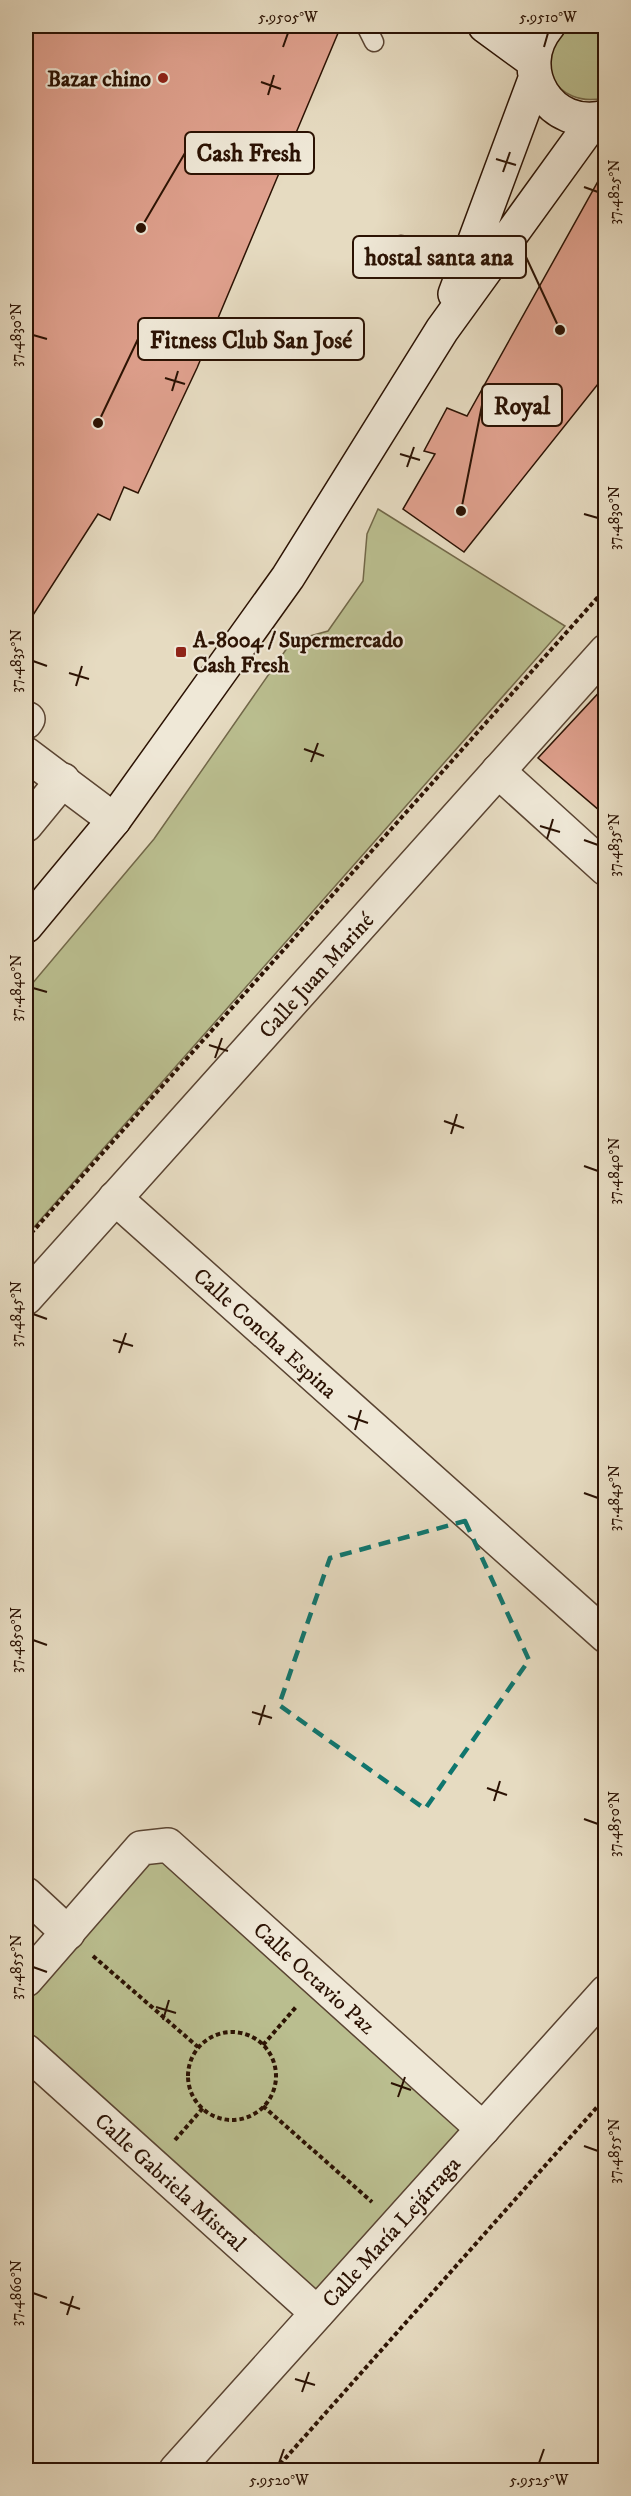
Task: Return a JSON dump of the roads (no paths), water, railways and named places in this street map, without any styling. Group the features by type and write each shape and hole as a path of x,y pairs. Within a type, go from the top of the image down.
{"street":[{"path":"485,26 534,70 544,96 558,110 575,118 600,118"},
{"path":"442,330 534,70 537,42 548,26"},
{"path":"26,926 114,820 288,577 442,330 600,118"},
{"name":"Calle Juan Mariné","path":"26,1298 606,651"},
{"path":"26,754 114,820"},
{"path":"498,771 606,869"},
{"path":"26,825 63,780"},
{"name":"Calle Concha Espina","path":"115,1198 606,1636"},
{"name":"Calle Octavio Paz","path":"68,1933 141,1848 168,1845 483,2129"},
{"path":"26,1894 68,1933 26,1980"},
{"name":"Calle María Lejárraga","path":"176,2470 606,1992"},
{"name":"Calle Gabriela Mistral","path":"26,2051 317,2313"}],"lane":[{"path":"366,26 374,42"},
{"path":"401,244 468,258"}],"place":[{"name":"Bazar chino","path":"163,78"},
{"name":"Cash Fresh","path":"141,228"},
{"name":"hostal santa ana","path":"560,330"},
{"name":"Fitness Club San José","path":"98,423"},
{"name":"Royal","path":"461,511"},
{"name":"A-8004 / Supermercado Cash Fresh","path":"181,652"}]}
